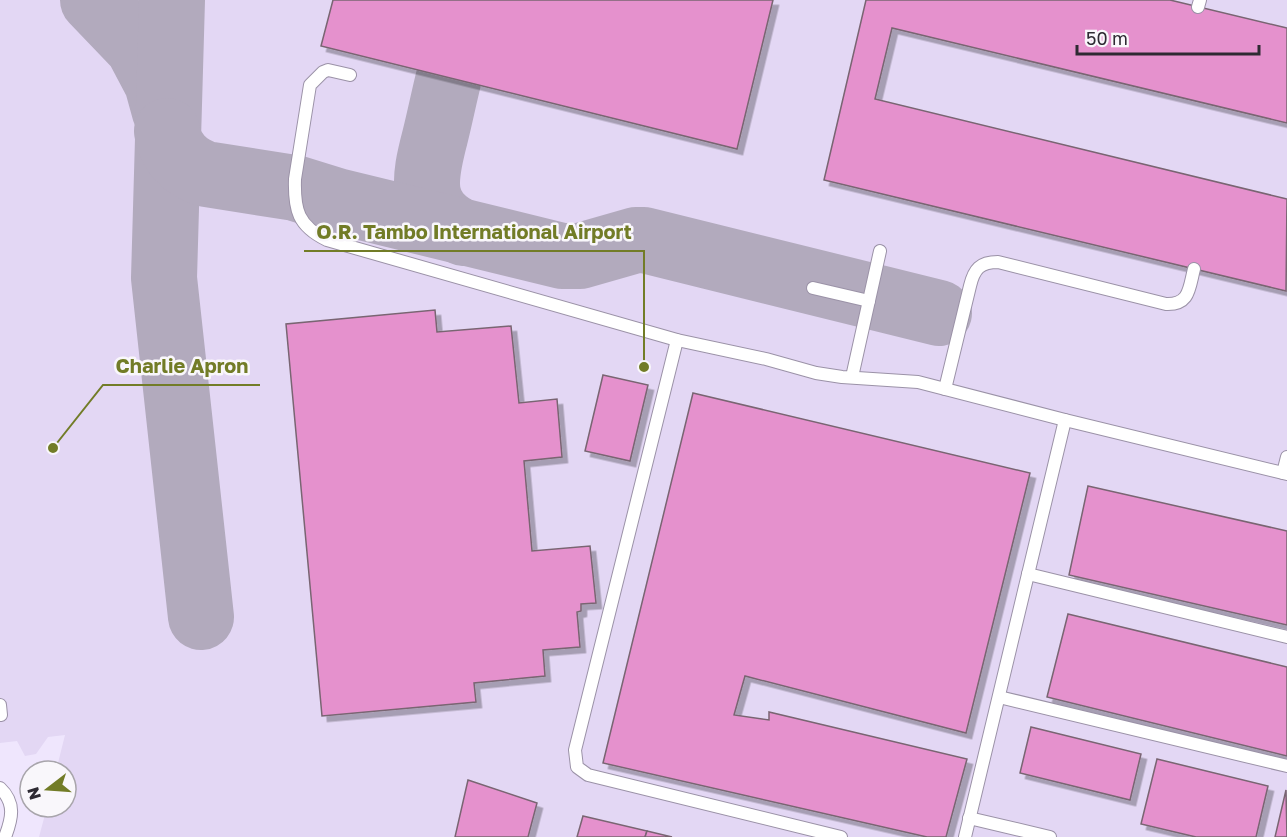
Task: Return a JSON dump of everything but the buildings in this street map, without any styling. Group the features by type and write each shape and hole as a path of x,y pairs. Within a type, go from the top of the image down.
{"lane":[{"path":"350,75 328,70 313,80 307,94 294,195 299,216 310,231 327,240 677,340 766,359 816,373 918,382 1285,473 1287,457"},
{"path":"852,377 880,251"},
{"path":"945,389 973,273 979,266 989,262 998,262 1166,304 1177,304 1186,298 1194,269"},
{"path":"813,288 868,301"},
{"path":"677,340 574,750 577,767 588,775 841,837"},
{"path":"965,837 1065,420"},
{"path":"1028,574 1287,637"},
{"path":"999,697 1287,766"},
{"path":"0,789 8,796 12,818 5,837"},
{"path":"969,818 1050,837"}],"shaded area":[{"path":"0,0 1287,0 1287,837 39,837 44,819 78,819 78,759 59,759 65,735 48,737 36,754 25,756 17,741 0,743"}],"taxiway":[{"path":"93,0 138,47 157,83 165,112"},
{"path":"172,0 164,278 201,617"},
{"path":"449,77 428,167 428,192 431,204 438,215 464,233"},
{"path":"167,131 172,146 180,158 192,168 206,174 295,188 337,201 562,256 580,256 636,240 644,240 939,313"}],"place":[{"name":"O.R. Tambo International Airport","path":"644,367"},
{"name":"Charlie Apron","path":"53,448"}]}
